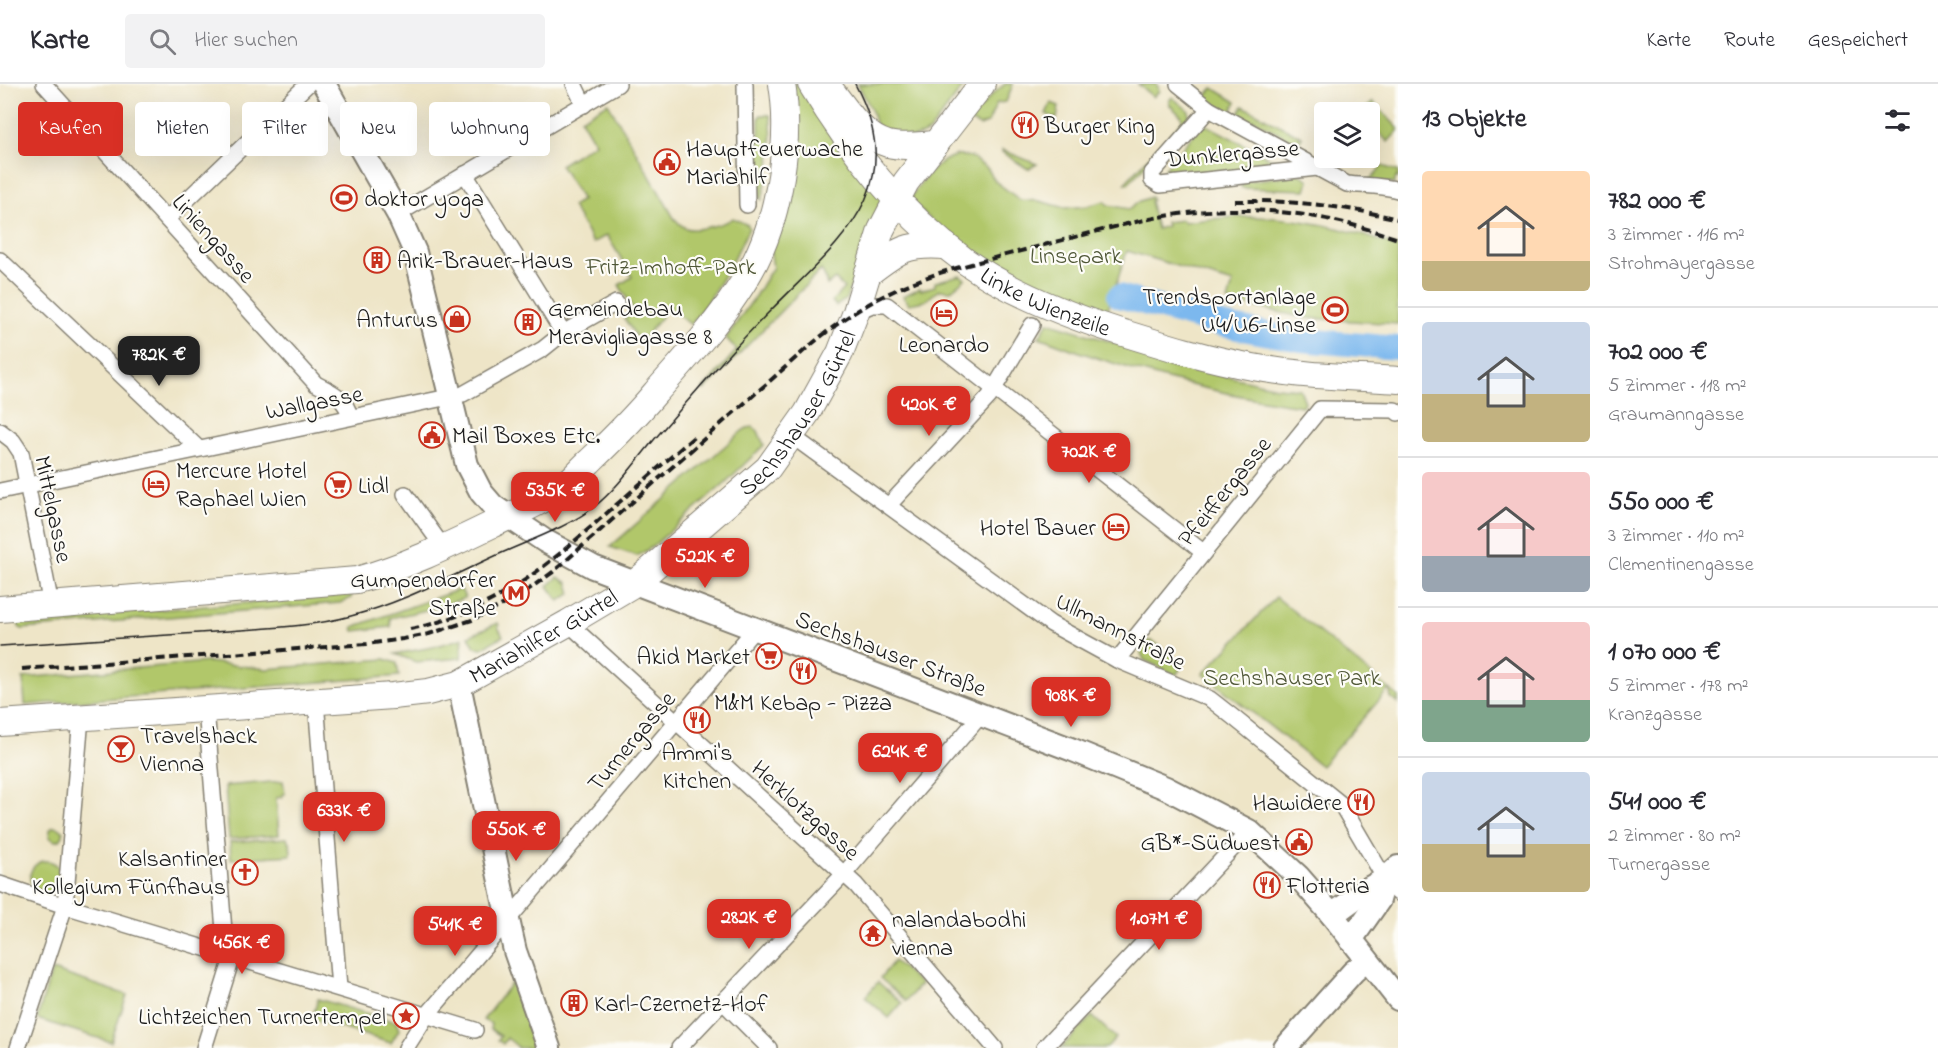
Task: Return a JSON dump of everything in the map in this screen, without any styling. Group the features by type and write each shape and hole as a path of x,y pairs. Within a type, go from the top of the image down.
{"main road":[{"path":"0,609 357,580 389,571 442,547 538,502 564,486 627,426 698,345 755,261 768,228 780,180 784,148 782,84"},
{"name":"Linke Wienzeile","path":"811,84 843,135 896,199 946,246 987,275 1035,300 1090,322 1184,352 1281,372 1398,380"},
{"path":"826,84 859,125 875,138 888,144 936,144"},
{"name":"Sechshauser Gürtel","path":"635,583 768,468 792,436 840,353 856,312 881,230 896,199 906,182 982,84"},
{"path":"867,273 889,257 910,246 924,244 946,246"},
{"name":"Mariahilfer Gürtel","path":"0,723 428,692 459,684 568,624 635,583"}],"street":[{"name":"Liniengasse","path":"44,84 316,384 338,395 348,408 350,417"},
{"path":"167,219 308,84"},
{"path":"324,84 398,214 415,252 467,465 481,492 493,506 508,517"},
{"path":"574,84 585,105"},
{"path":"398,214 618,84"},
{"path":"746,84 747,205"},
{"name":"Dunklergasse","path":"1178,84 1209,109 1314,166"},
{"name":"Dunklergasse","path":"1209,109 1152,173 1152,180 1160,185 1317,168 1347,184 1383,186 1398,190"},
{"path":"465,174 563,333"},
{"path":"0,260 198,448"},
{"name":"Wallgasse","path":"0,491 463,394 543,349 563,333 616,303"},
{"path":"856,312 872,305 887,305 1203,552"},
{"path":"889,505 989,397 1032,325"},
{"name":"Pfeiffergasse","path":"1117,660 1320,409 1396,412"},
{"name":"Mittelgasse","path":"0,431 14,441 21,453 51,605"},
{"name":"Ullmannstraße","path":"792,436 1051,624 1117,660 1210,699 1341,804 1394,880"},
{"path":"405,494 442,547"},
{"name":"Mariahilfer Gürtel","path":"508,517 589,565 635,583"},
{"name":"Sechshauser Straße","path":"635,583 1166,788 1249,831 1298,876 1398,999"},
{"name":"Herklotzgasse","path":"568,624 844,874 863,893 995,1048"},
{"name":"Turnergasse","path":"406,1048 427,1015 754,630"},
{"path":"459,684 507,920 515,951 549,1048"},
{"path":"316,701 339,988"},
{"path":"206,708 225,943 234,956"},
{"path":"679,1048 844,874 981,716"},
{"path":"18,1048 65,906 81,717"},
{"path":"1044,1048 1249,831"},
{"path":"1332,915 1369,888 1394,880"},
{"path":"1351,940 1394,880"},
{"path":"0,884 65,906 475,1030"},
{"path":"204,1048 234,956"},
{"path":"1285,1048 1353,972 1367,960"},
{"path":"723,1002 769,1048"}],"green space":[{"path":"790,84 800,84 883,199 846,299 836,306 832,301 844,288 835,279 827,285 821,270 704,390 737,350 726,338 773,267 770,249"},
{"path":"858,84 965,84 930,131 912,138 877,129 871,109"},
{"path":"1005,84 1013,84 1006,102 997,103 988,123 980,126 969,121 992,95"},
{"path":"1138,84 1157,84 1159,91 1153,97"},
{"path":"1213,88 1236,102 1229,116 1204,98"},
{"path":"1172,97 1189,111 1189,119 1128,184 1125,183 1182,121 1182,117 1170,105 1169,101"},
{"name":"Fritz-Imhoff-Park","path":"608,103 674,218 680,224 686,228 696,229 717,225 733,218 748,225 749,228 723,278 691,325 669,307 640,343 624,318 635,312 619,285 632,277 607,235 593,243 572,206 582,200 560,165 595,143 581,119"},
{"path":"1051,103 1059,106 1057,119 1046,114"},
{"path":"1243,106 1302,137 1298,144 1253,119 1250,125 1236,120"},
{"path":"1380,109 1398,128 1388,142 1380,134"},
{"path":"770,115 772,136 762,200 759,197 759,117"},
{"path":"1203,123 1288,168 1169,178 1165,169"},
{"path":"1002,150 1037,164 1028,169"},
{"name":"Linsepark","path":"957,155 971,157 988,169 995,181 1020,200 1039,201 1066,208 1105,201 1108,205 1129,209 1151,197 1157,229 1167,226 1166,222 1183,220 1184,222 1235,217 1276,218 1318,224 1398,247 1398,324 1305,318 1228,301 1233,283 1127,251 1106,315 1067,301 992,266 952,237 909,200 935,167"},
{"path":"1382,166 1398,171 1398,178 1396,177 1394,184 1368,182"},
{"path":"1300,174 1309,180 1306,190 1242,188 1240,182"},
{"path":"960,275 965,279 950,291 939,290 925,301 909,304 903,296 920,288 921,290 935,286 935,282"},
{"path":"1048,322 1204,371 1276,387 1300,389 1305,402 1302,406 1235,395 1103,360 1039,337"},
{"path":"753,427 758,431 764,445 652,547 637,556 610,547 742,431"},
{"path":"558,577 568,583 571,594 559,601 548,586"},
{"path":"461,589 465,598 431,609 390,618 391,627 354,631 353,627"},
{"path":"352,592 351,598 340,603 22,629 18,621 332,596"},
{"name":"Sechshauser Park","path":"1276,597 1398,696 1398,704 1391,698 1389,689 1321,766 1203,674"},
{"path":"498,623 503,636 482,648 475,647 469,636"},
{"path":"463,638 461,658 416,662 395,654 433,647"},
{"path":"1143,641 1153,641 1183,665 1176,675 1144,660 1141,653"},
{"path":"385,659 397,663 399,676 25,705 23,678 208,662 266,669"},
{"path":"283,781 285,794 276,798 279,835 229,839 225,786"},
{"path":"53,827 63,831 60,840 55,841 49,837"},
{"path":"287,838 290,842 291,855 231,859 230,842"},
{"path":"46,861 57,866 62,877 57,888 46,893 35,888 30,877 35,866"},
{"path":"894,961 921,984 906,1001 880,978"},
{"path":"52,970 127,995 111,1042 37,1019"},
{"path":"512,982 535,1048 517,1048 507,1038 503,1044 498,1040 501,1036 490,1029 491,1024 483,1020"},
{"path":"878,982 902,1003 889,1018 865,997"},
{"path":"318,999 396,1022 399,1030 391,1043 312,1019"},
{"path":"1092,1016 1116,1038 1107,1048 1061,1048"}],"waterway":[{"path":"1119,296 1222,325 1301,340 1398,348"}],"tram line":[{"path":"0,646 283,627 334,620 370,611 407,597 560,528 584,514 620,481 728,355 822,260 860,210 871,184 875,154 870,121 855,84"}],"railway":[{"path":"1235,201 1317,205 1398,219"},
{"path":"22,669 367,644 429,634 472,620 518,597 553,572 836,325 883,296 936,274 1127,224 1162,217 1223,210 1299,214 1349,224 1398,239"},
{"path":"410,629 465,613 513,588 578,538 696,435"}],"place":[{"name":"Burger King","path":"1025,125"},
{"name":"Hauptfeuerwache Mariahilf","path":"667,162"},
{"name":"doktor yoga","path":"344,198"},
{"name":"Arik-Brauer-Haus","path":"377,260"},
{"name":"Trendsportanlage U4/U6-Linse","path":"1335,310"},
{"name":"Leonardo","path":"944,313"},
{"name":"Anturus","path":"457,319"},
{"name":"Gemeindebau Meravigliagasse 8","path":"528,322"},
{"name":"Mail Boxes Etc.","path":"432,435"},
{"name":"Mercure Hotel Raphael Wien","path":"156,484"},
{"name":"Lidl","path":"338,485"},
{"name":"Hotel Bauer","path":"1116,527"},
{"name":"Gumpendorfer Straße","path":"516,593"},
{"name":"Akid Market","path":"769,656"},
{"name":"M&M Kebap - Pizza","path":"803,671"},
{"name":"Ammi's Kitchen","path":"697,720"},
{"name":"Travelshack Vienna","path":"121,749"},
{"name":"Hawidere","path":"1361,802"},
{"name":"GB*-Südwest","path":"1299,842"},
{"name":"Kalsantiner Kollegium Fünfhaus","path":"245,872"},
{"name":"Flotteria","path":"1267,885"},
{"name":"nalandabodhi vienna","path":"873,933"},
{"name":"Karl-Czernetz-Hof","path":"574,1003"},
{"name":"Lichtzeichen Turnertempel","path":"406,1016"}]}
